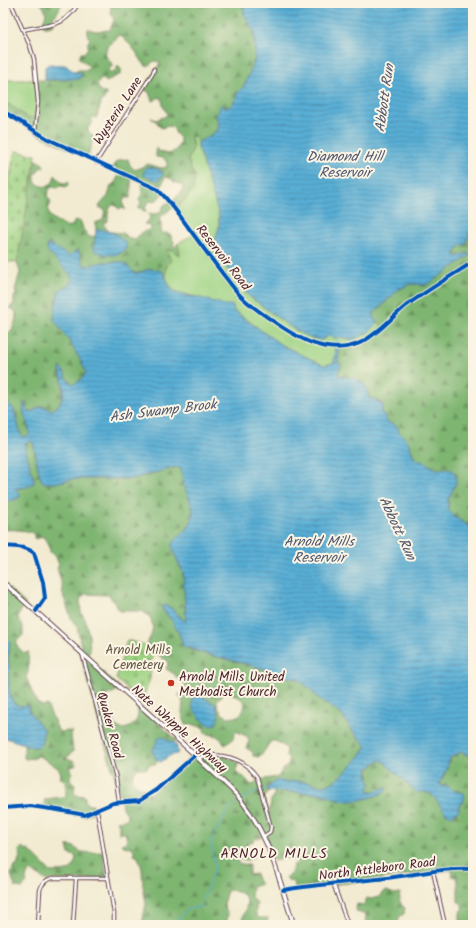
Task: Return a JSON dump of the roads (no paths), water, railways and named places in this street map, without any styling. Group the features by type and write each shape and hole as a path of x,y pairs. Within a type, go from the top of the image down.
{"main road":[{"name":"Nate Whipple Highway","path":"3,582 195,754 239,797 264,836 274,857 294,925"}],"street":[{"path":"12,3 32,51 35,64 38,102 35,132"},
{"path":"23,30 52,26 62,22 71,15 79,3"},
{"name":"Wysteria Lane","path":"96,162 153,73 154,69"},
{"name":"Reservoir Road","path":"3,111 54,143 150,186 163,195 238,293 253,307 285,329 304,340 322,346 340,348 358,344 370,337 407,305 473,262"},
{"path":"3,546 23,548 31,550 34,553 45,598 36,611"},
{"name":"Quaker Road","path":"82,653 116,778 120,802"},
{"path":"3,808 18,806 35,807 58,810 82,816 106,805 120,802 136,802 146,798 195,754"},
{"path":"198,758 206,755 222,755 233,758 255,773 271,827 270,832 264,836"},
{"path":"97,810 114,913 114,925"},
{"name":"North Attleboro Road","path":"283,890 333,883 387,878 432,871 473,869"},
{"path":"432,871 445,925"},
{"path":"38,925 40,890 46,880 53,878 108,878"},
{"path":"73,925 76,879"},
{"path":"333,883 348,925"}],"water":[{"name":"Diamond Hill Reservoir","path":"243,3 473,3 473,229 469,234 466,244 460,246 454,255 457,256 468,253 469,256 427,285 411,284 399,289 374,313 373,318 378,322 376,325 367,333 352,340 342,337 334,338 330,335 322,340 310,338 289,326 249,296 241,288 228,269 219,260 214,250 215,239 219,228 219,215 198,147 198,142 210,136 214,132 217,132 219,125 216,116 221,105 222,104 225,108 228,108 234,102 238,92 244,86 255,58 254,31 244,14"},
{"path":"49,64 65,65 73,71 81,73 81,77 79,79 45,80 45,67"},
{"path":"147,167 155,168 163,172 157,181 143,175"},
{"path":"100,229 119,236 126,245 124,251 118,254 105,255 94,250 96,230"},
{"name":"Arnold Mills Reservoir","path":"48,244 70,256 78,249 83,264 87,266 103,262 123,262 136,274 149,269 160,270 174,291 222,304 233,305 234,311 280,344 323,365 334,363 336,348 339,349 338,363 341,364 338,375 356,379 365,385 369,398 376,400 383,405 381,413 384,415 387,422 397,426 399,432 407,440 415,459 438,470 450,469 456,475 456,483 448,500 448,510 455,517 473,529 473,759 462,752 451,757 447,769 439,784 444,787 447,785 452,790 463,793 465,796 463,802 459,805 459,810 452,816 445,812 432,795 427,792 416,792 382,760 373,765 367,773 371,783 368,788 369,791 375,791 386,787 387,789 380,794 366,799 348,801 322,794 270,791 266,789 277,780 284,782 301,781 322,786 328,785 340,777 352,765 366,748 366,745 351,729 342,715 319,699 298,679 206,654 183,646 179,633 161,607 165,605 168,606 185,621 186,620 183,572 173,551 172,545 187,529 191,522 193,512 183,483 180,468 176,467 132,479 73,479 55,483 45,483 42,481 39,473 33,442 31,441 24,444 34,483 27,487 15,489 20,493 20,497 11,501 3,500 3,491 6,489 3,487 3,402 6,400 14,410 21,435 24,437 30,433 24,414 23,403 24,402 28,412 42,406 52,410 58,406 63,395 60,367 68,380 73,384 81,380 86,373 68,339 54,320 59,290 70,285 73,280 70,274 49,253 47,249"},
{"path":"3,624 10,643 8,661 10,669 8,676 10,695 15,704 21,706 28,705 30,712 44,730 41,744 38,747 33,747 3,737 3,663 5,650"},
{"path":"199,694 216,705 219,716 216,724 211,726 202,720 194,710 192,703 193,696"},
{"path":"161,736 176,744 178,752 177,754 169,756 161,762 158,761 152,752 159,737"}],"waterway":[{"name":"Abbott Run","path":"337,338 337,347"},
{"name":"Abbott Run","path":"173,925 187,909 200,907 215,868 211,840 227,812 237,802 255,792 267,789"}],"place":[{"name":"Arnold Mills United Methodist Church","path":"171,683"}],"district":[{"name":"ARNOLD MILLS","path":"274,853"}],"water label":[{"name":"Ash Swamp Brook","path":"163,410"}],"park label":[{"name":"Arnold Mills Cemetery","path":"138,656"}]}
